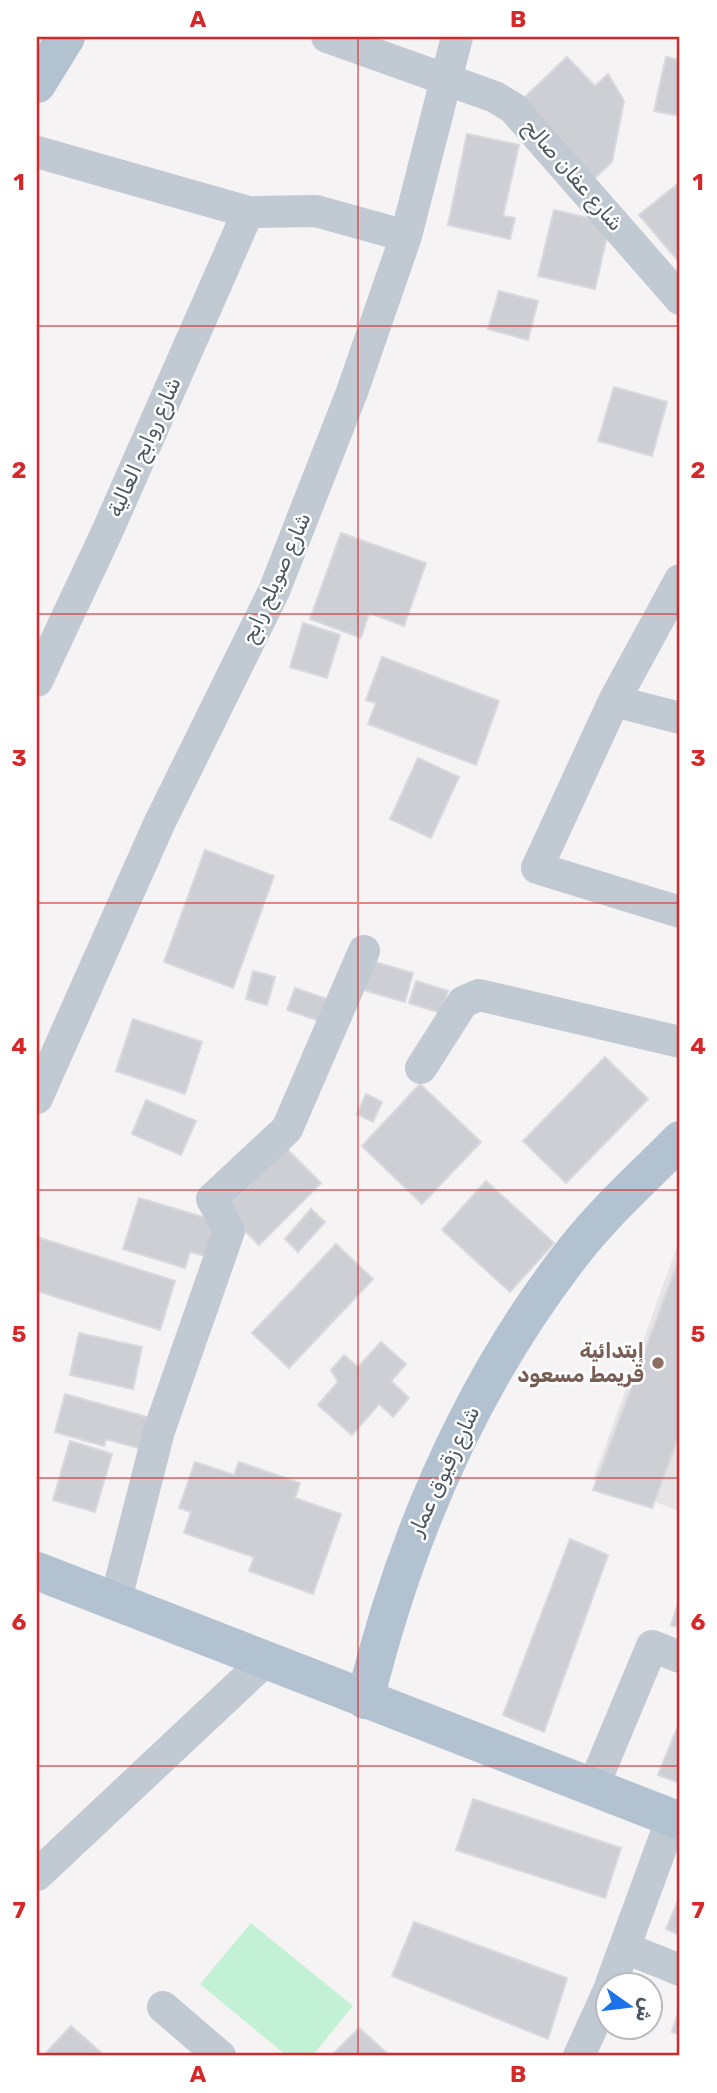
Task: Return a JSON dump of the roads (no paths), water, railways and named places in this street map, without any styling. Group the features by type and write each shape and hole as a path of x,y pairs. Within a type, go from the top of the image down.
{"main road":[{"path":"37,84 66,37"},
{"name":"شارع زقيوق عمار","path":"365,1700 384,1624 403,1564 460,1429 518,1328 575,1249 680,1140"},
{"path":"37,1571 115,1604 676,1819"}],"street":[{"name":"شارع عفان صالح","path":"327,37 495,97 526,118 680,299"},
{"name":"شارع صويلح رابح","path":"37,1098 159,824 274,591 352,392 406,236 444,79 457,37"},
{"path":"37,152 248,212 316,211 406,236"},
{"name":"شارع روابح العالية","path":"37,681 107,532 248,212"},
{"path":"680,580 614,701 537,868 680,912"},
{"path":"614,701 680,718"},
{"path":"115,1604 159,1431 229,1231 212,1199 287,1129 364,951"},
{"path":"421,1068 463,1002 479,995 680,1042"},
{"path":"593,1787 652,1646 680,1657"},
{"path":"37,1874 265,1661"},
{"path":"616,1970 676,1819"},
{"path":"625,1948 680,1970"},
{"path":"163,2007 220,2056"},
{"path":"579,2056 594,2023"}],"place":[{"name":"إبتدائية قريمط مسعود","path":"658,1363"}]}
